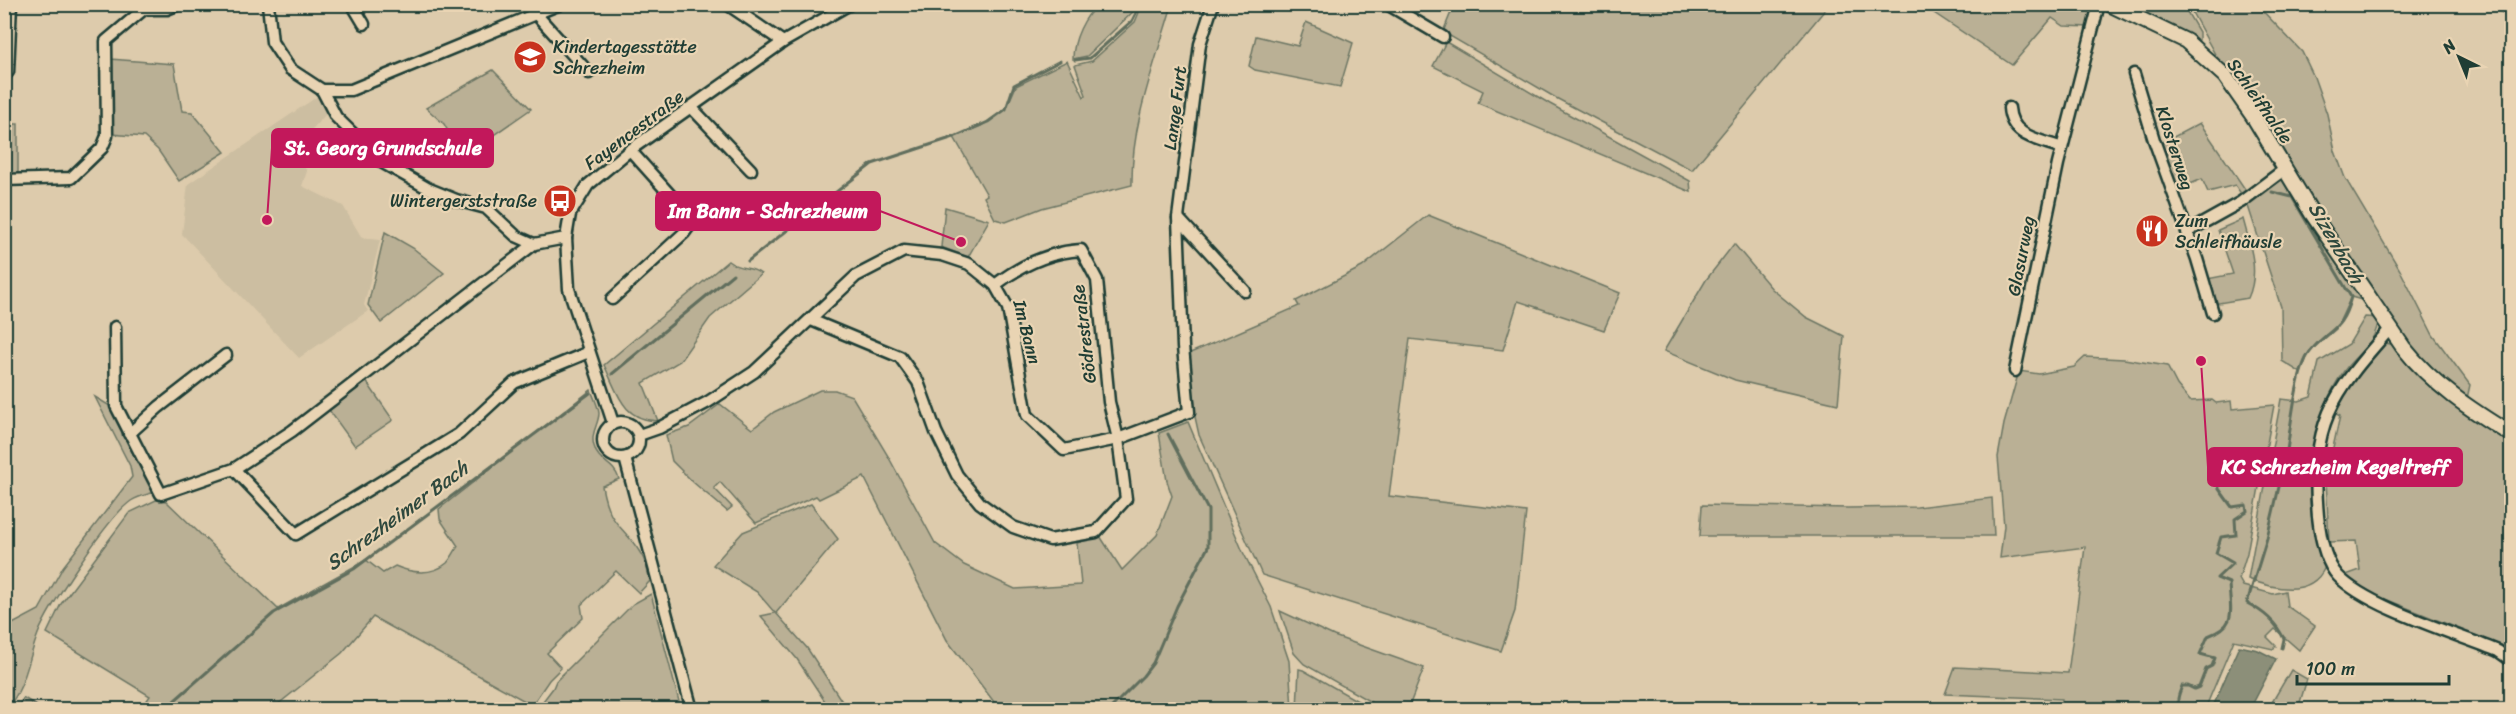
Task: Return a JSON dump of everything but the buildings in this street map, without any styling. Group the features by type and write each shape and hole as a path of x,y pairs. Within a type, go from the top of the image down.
{"main road":[{"name":"Schleifhalde","path":"2109,4 2186,41 2225,76 2390,329 2420,368 2450,394 2511,435"}],"street":[{"path":"4,75 8,72 11,4"},
{"path":"4,180 71,178 102,148 107,136 106,41 142,7 167,9 179,4"},
{"path":"268,4 272,42 290,69 322,90 336,117 383,163 429,189 456,200 486,207 516,236 534,244"},
{"path":"352,4 364,24"},
{"path":"527,4 590,73"},
{"path":"322,90 351,90 536,16 560,4"},
{"path":"727,4 783,42"},
{"name":"Fayencestraße","path":"613,423 569,289 566,238 570,214 588,185 630,150 783,42 850,4"},
{"name":"Lange Furt","path":"1189,412 1183,347 1178,218 1200,44 1213,4"},
{"path":"1387,4 1399,7 1443,37"},
{"name":"Glasurweg","path":"2015,371 2062,148 2099,4"},
{"name":"Klosterweg","path":"2134,74 2213,313"},
{"path":"691,107 751,170"},
{"path":"2009,108 2010,120 2020,132 2062,148"},
{"path":"612,299 690,225 690,218 630,150"},
{"path":"2187,232 2241,201 2285,169"},
{"path":"1178,218 1245,291"},
{"path":"115,327 116,406 161,494 234,469 292,431 352,386 534,244 566,238"},
{"name":"Gödrestraße","path":"995,285 1014,270 1046,256 1061,251 1081,250 1097,280 1109,402 1118,439"},
{"name":"Im Bann","path":"639,435 659,428 708,402 754,372 856,276 904,251 942,255 969,264 995,285 1008,308 1027,415 1064,450 1118,439 1189,412"},
{"path":"811,320 900,357 918,382 936,432 957,475 980,503 1013,527 1050,540 1096,532 1126,499 1118,439"},
{"path":"2390,329 2343,385 2329,410 2318,446 2316,485 2320,529 2328,558 2338,576 2371,600 2498,651 2511,661"},
{"path":"234,469 296,534 459,434 514,382 589,352"},
{"path":"129,434 159,407 226,355"},
{"path":"613,423 629,423 639,435 640,441 635,452 625,458 613,457 605,448 603,437 605,431 613,423"},
{"path":"625,458 692,710"}],"shaded area":[{"path":"1098,5 1172,5 1140,116 1135,139 1132,185 1042,208 1006,222 995,219 984,197 987,195 954,137 981,126 1006,109 1016,86 1067,61 1084,97 1086,95 1075,65 1092,61 1135,22 1140,10 1137,8 1087,56 1073,59 1080,29 1088,15"},
{"path":"1454,5 1829,5 1692,170 1556,98 1443,32"},
{"path":"1922,5 2096,5 2090,27 2064,26 2052,18 2012,65"},
{"path":"2122,5 2183,5 2199,32 2199,40 2195,41"},
{"path":"2188,5 2257,5 2302,52 2327,114 2335,151 2345,178 2400,270 2433,335 2470,385 2466,403 2422,366 2393,326 2270,137 2267,120 2216,56"},
{"path":"2483,5 2511,5 2511,16"},
{"path":"1306,22 1353,43 1340,87 1255,70 1249,66 1256,36 1298,46"},
{"path":"1446,42 1550,104 1690,181 1691,192 1478,103 1483,91 1433,66"},
{"path":"110,59 174,64 182,111 192,112 225,152 179,181 158,150 144,137 111,134"},
{"path":"493,70 531,109 462,157 444,124 426,108"},
{"path":"321,94 329,111 301,141 298,158 307,171 302,186 343,206 362,238 380,240 364,305 368,311 299,358 182,234 188,184"},
{"path":"2200,123 2247,192 2242,195 2235,185 2208,192 2202,179 2174,191 2158,145"},
{"path":"4,124 18,124 18,176 5,177"},
{"path":"2285,169 2372,303 2351,297 2336,329 2309,352 2301,373 2282,361 2281,307 2247,203"},
{"path":"945,207 989,220 968,257 941,247"},
{"path":"1428,215 1620,293 1604,330 1518,301 1503,350 1410,339 1389,496 1526,512 1515,611 1501,651 1262,575 1199,435 1195,417 1188,354 1299,306 1296,301 1362,267"},
{"path":"2243,219 2253,258 2252,288 2248,298 2213,304 2207,279 2233,274 2218,230"},
{"path":"385,232 413,248 444,273 381,323 368,305"},
{"path":"1734,244 1772,289 1806,317 1844,336 1838,404 1735,380 1664,351 1706,280"},
{"path":"728,261 761,274 710,318 680,361 643,383 658,421 636,416 623,403 604,365"},
{"path":"2365,317 2379,318 2374,336 2344,371 2333,388 2318,427 2313,448 2310,469 2311,511 2316,540 2325,567 2319,577 2301,587 2280,588 2248,579 2281,399 2299,401 2311,397 2319,362 2349,344"},
{"path":"2384,343 2397,345 2511,440 2511,653 2482,638 2365,591 2346,575 2360,570 2356,541 2329,542 2326,479 2340,416 2329,410"},
{"path":"2085,357 2124,359 2167,366 2177,385 2190,401 2212,400 2216,403 2231,401 2232,409 2274,405 2247,553 2239,579 2243,586 2273,594 2285,591 2287,606 2315,626 2299,650 2275,629 2267,637 2276,646 2273,649 2234,640 2205,709 2061,709 2062,699 1945,694 1955,667 2068,673 2085,547 2000,558 2004,526 1998,457 2004,424 2019,371 2039,374 2074,367"},
{"path":"366,381 393,420 355,446 329,410"},
{"path":"591,390 599,413 593,437 594,446 599,456 614,469 619,479 602,486 605,499 613,518 643,557 650,581 639,593 616,571 581,605 583,618 547,653 561,668 549,680 532,705 373,617 342,653 272,709 141,709 150,696 47,633 61,604 129,513 156,500 166,501 278,609 366,560 383,573 395,566 421,572 435,570 448,561 458,546 440,519 439,509"},
{"path":"820,390 835,390 852,396 888,456 935,543 964,565 1015,589 1081,585 1077,543 1100,536 1122,570 1157,535 1172,496 1167,481 1159,433 1188,422 1243,552 1271,607 1289,661 1292,709 1003,709 994,702 947,640 864,477 819,499 816,496 756,523 720,482 714,488 732,507 727,511 672,461 666,435 689,427 720,404 752,429 774,412"},
{"path":"95,397 110,406 150,480 152,493 133,500 121,510 94,543 44,621 22,684 5,710 5,628 39,610 63,567 132,477 130,466"},
{"path":"1992,498 1994,536 1700,536 1702,505 1917,507"},
{"path":"811,504 838,539 776,613 807,648 847,709 830,709 797,659 761,616 775,613 757,592 713,565 743,532"},
{"path":"651,594 681,709 537,709 556,681 633,604"},
{"path":"1280,611 1334,636 1424,668 1408,709 1383,709 1304,664 1294,653"},
{"path":"2239,646 2258,650 2276,659 2250,709 2212,709"},
{"path":"1299,669 1303,670 1372,709 1297,709"},
{"path":"2291,670 2307,679 2298,709 2268,709"},
{"path":"24,698 42,709 15,709"}],"waterway":[{"name":"Schrezheimer Bach","path":"1075,60 1090,58 1132,21 1138,9"},
{"name":"Schrezheimer Bach","path":"748,261 872,164 954,137 988,122 1006,109 1014,85 1060,61"},
{"name":"Sizenbach","path":"2183,710 2178,699 2182,686 2194,689 2199,687 2206,669 2212,666 2215,658 2200,654 2208,636 2224,627 2230,616 2229,583 2217,578 2233,563 2216,553 2221,537 2236,535 2235,519 2247,511 2246,505 2232,507 2219,489 2218,478 2230,476 2232,464 2238,461 2264,464 2286,457 2297,386 2305,360 2317,344 2339,324 2351,297 2292,197 2272,192"},
{"name":"Schrezheimer Bach","path":"612,374 733,274"},
{"name":"Schrezheimer Bach","path":"170,710 174,701 274,613 354,569 590,393"},
{"path":"1109,710 1153,663 1177,606 1208,547 1208,510 1168,434"},
{"path":"2282,648 2284,639 2277,627 2264,614 2247,603 2267,538 2286,457"}],"place":[{"name":"Kindertagesstätte Schrezheim","path":"530,57"},
{"name":"Wintergerststraße","path":"560,201"},
{"name":"St. Georg Grundschule","path":"267,220"},
{"name":"Zum Schleifhäusle","path":"2152,231"},
{"name":"Im Bann - Schrezheum","path":"961,242"},
{"name":"KC Schrezheim Kegeltreff","path":"2201,361"}]}
